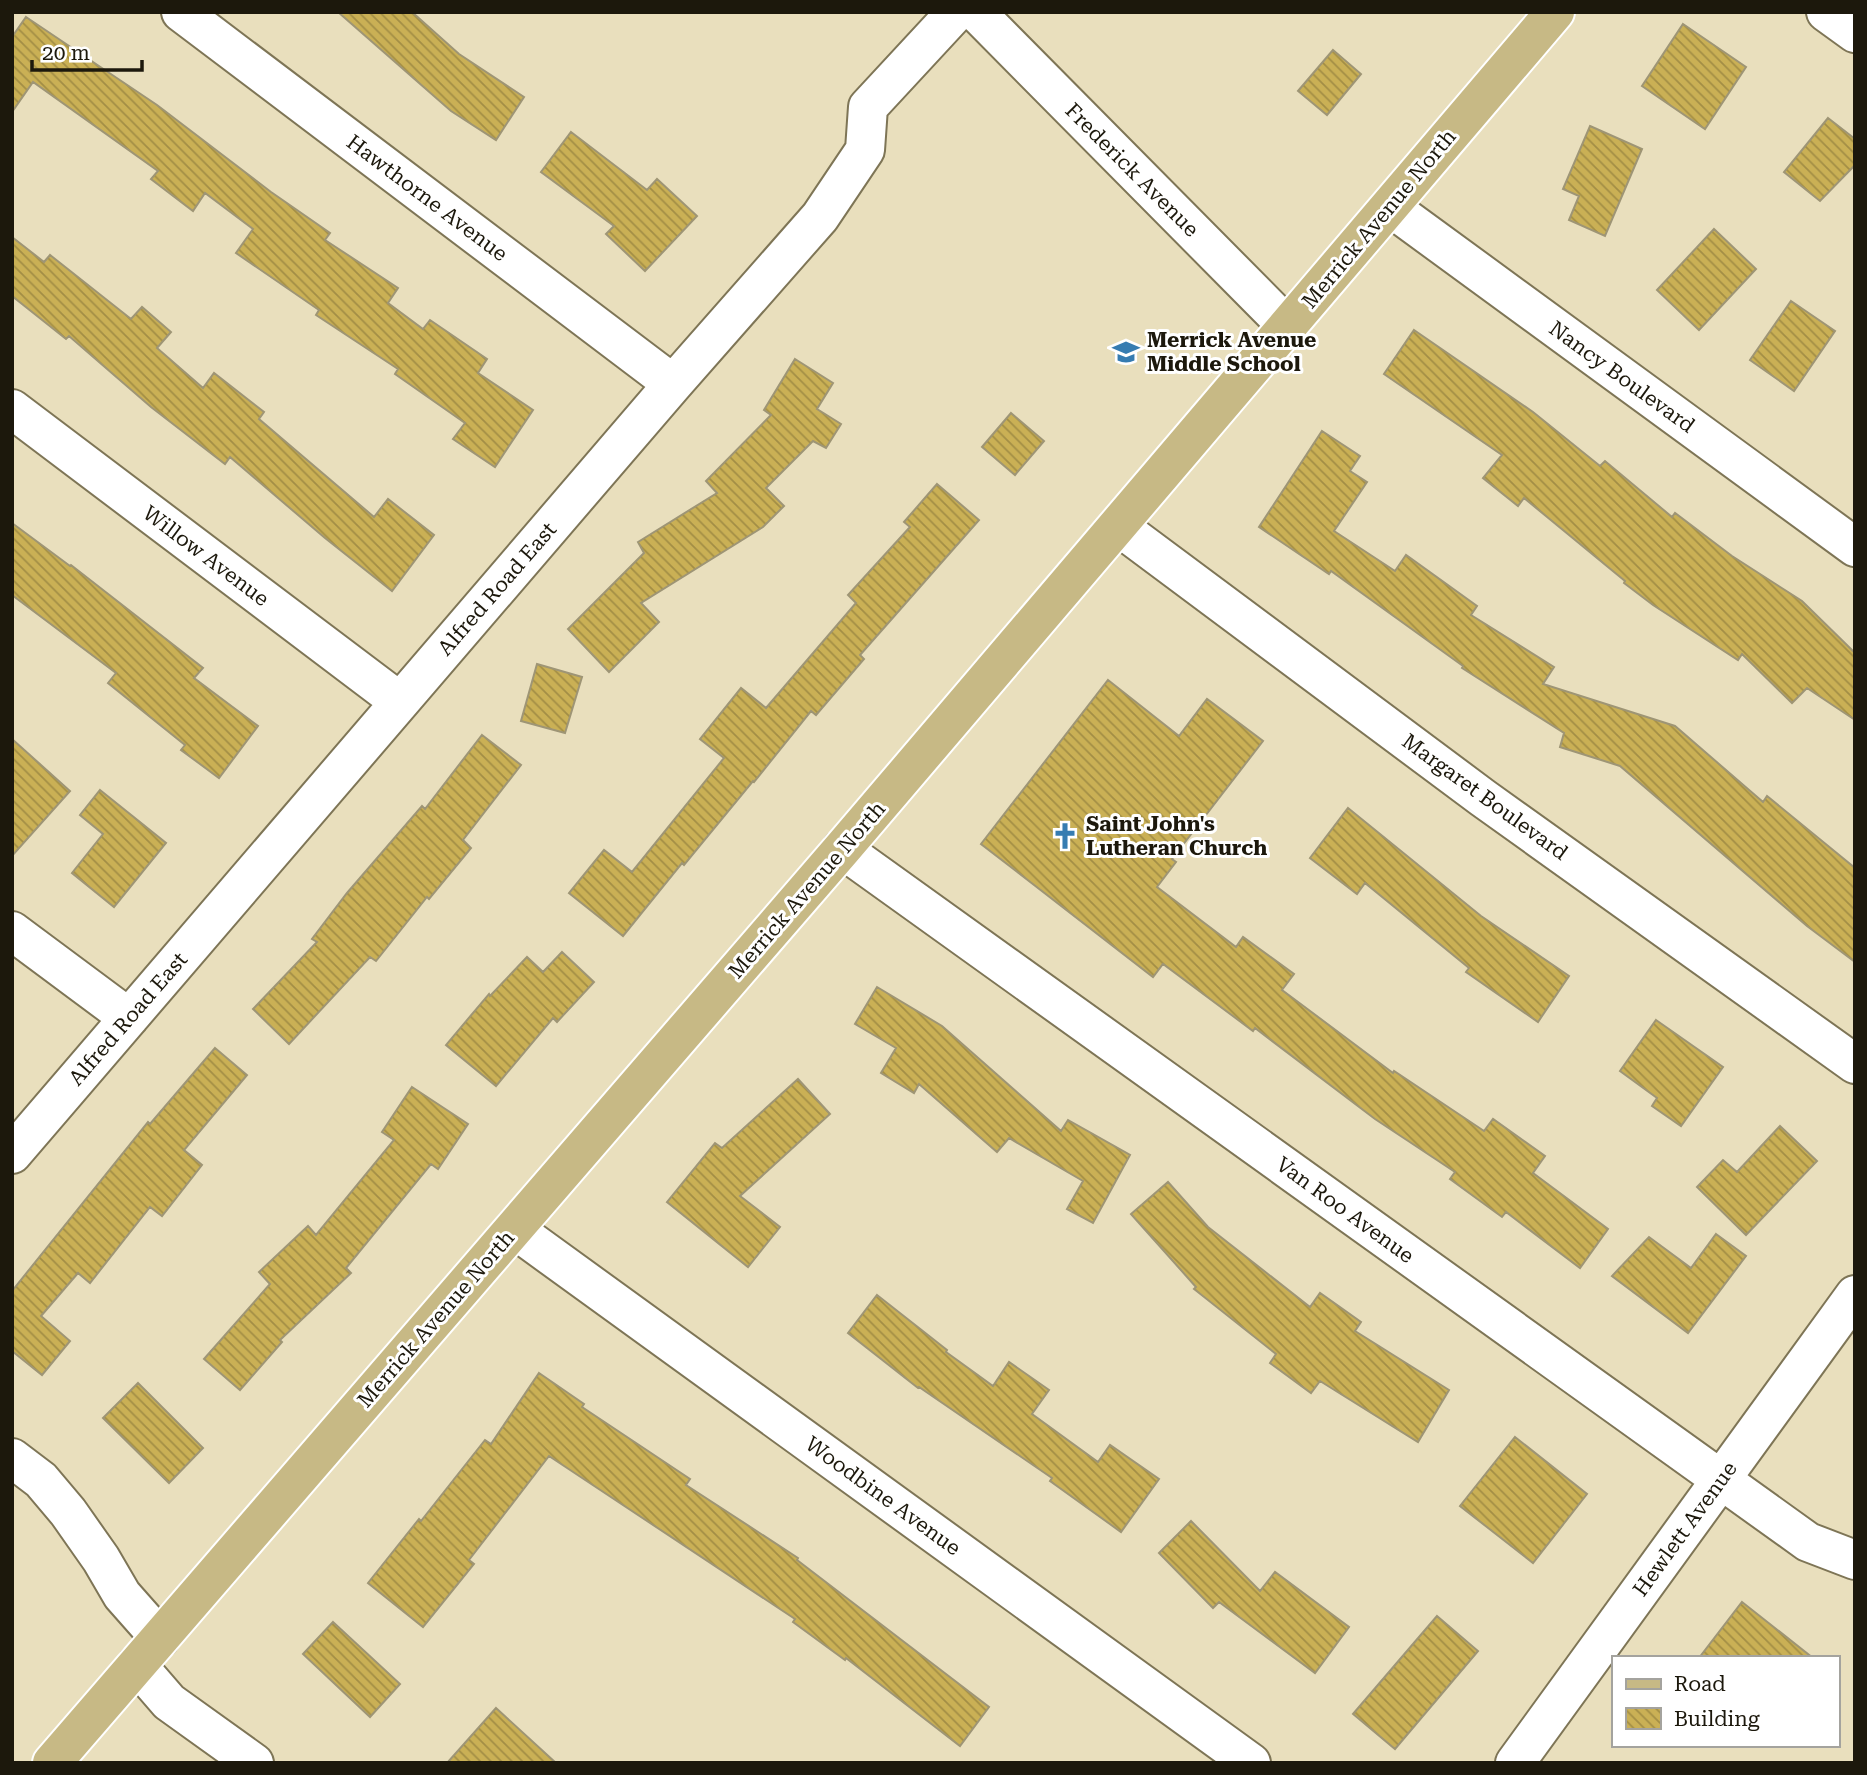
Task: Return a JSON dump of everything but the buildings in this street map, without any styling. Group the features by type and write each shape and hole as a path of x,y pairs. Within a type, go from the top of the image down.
{"main road":[{"name":"Merrick Avenue North","path":"52,1763 842,849 1555,12"}],"street":[{"name":"Hawthorne Avenue","path":"181,12 673,384"},
{"name":"Alfred Road East","path":"12,1154 673,384 820,217 865,150 868,107 956,12"},
{"name":"Frederick Avenue","path":"976,12 1288,327"},
{"path":"1826,12 1855,33"},
{"name":"Nancy Boulevard","path":"1390,208 1855,547"},
{"name":"Willow Avenue","path":"12,409 400,702"},
{"name":"Margaret Boulevard","path":"1118,526 1483,798 1855,1064"},
{"name":"Van Roo Avenue","path":"842,849 1808,1542 1855,1560"},
{"path":"12,931 129,1018"},
{"name":"Woodbine Avenue","path":"514,1229 1251,1763"},
{"name":"Hewlett Avenue","path":"1515,1763 1855,1295"},
{"path":"12,1458 41,1480 68,1512 101,1559 122,1595 169,1702 254,1763"}],"place":[{"name":"Merrick Avenue Middle School","path":"1126,352"},
{"name":"Saint John's Lutheran Church","path":"1065,836"}]}
